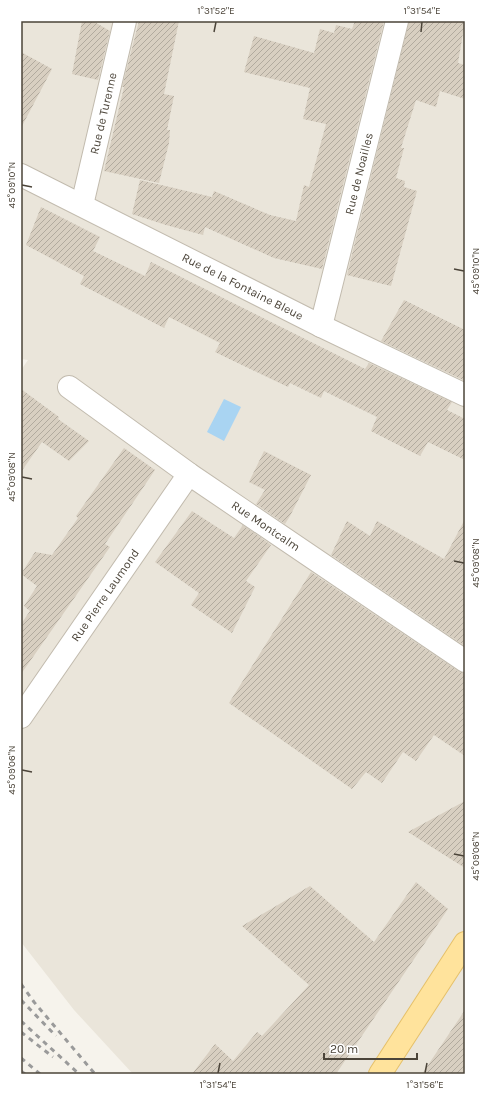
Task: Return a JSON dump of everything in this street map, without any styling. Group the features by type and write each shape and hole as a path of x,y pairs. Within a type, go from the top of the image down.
{"main road":[{"path":"380,1074 462,955"}],"street":[{"name":"Rue de Turenne","path":"82,205 126,21"},
{"name":"Rue de Noailles","path":"322,326 397,21"},
{"name":"Rue de la Fontaine Bleue","path":"21,175 322,326 465,395"},
{"name":"Rue Montcalm","path":"69,387 189,474 465,661"},
{"name":"Rue Pierre Laumond","path":"21,717 189,474"}],"shaded area":[{"path":"21,21 465,21 465,1074 133,1074 74,1010 21,942 21,370 28,360 21,359"}],"water":[{"path":"224,399 241,407 224,441 207,432"}],"building":[{"path":"82,21 93,21 110,31 98,80 72,74"},
{"path":"139,21 179,21 164,94 174,96 167,130 170,130 169,143 159,183 104,171 124,87 122,87"},
{"path":"355,21 384,21 322,269 274,258 205,227 203,235 132,214 140,180 212,197 214,191 270,215 296,221 304,185 309,187 326,124 303,119 310,88 244,72 254,36 314,53 320,29 334,33 336,25 352,29"},
{"path":"409,21 465,21 458,63 465,65 465,99 440,91 436,107 416,100 401,148 404,148 396,178 405,181 404,187 417,191 391,286 347,275"},
{"path":"21,52 52,69 21,128"},
{"path":"41,207 100,237 93,251 145,276 151,262 365,369 369,363 452,402 447,410 465,419 465,460 428,442 420,456 371,431 377,417 324,391 321,398 290,383 288,387 215,352 220,343 169,317 164,328 80,284 84,276 26,245"},
{"path":"404,300 465,330 465,377 463,380 381,341"},
{"path":"21,389 59,417 58,419 89,441 69,461 42,442 21,472"},
{"path":"124,448 155,470 105,544 110,547 21,674 21,624 30,611 24,606 37,586 21,574 35,552 52,555 78,518 76,516"},
{"path":"264,451 311,475 285,524 256,504 265,490 249,482"},
{"path":"192,511 234,538 243,525 271,545 246,581 255,587 232,633 191,605 199,593 155,562"},
{"path":"465,519 465,646 331,555 347,521 370,536 377,521 444,559"},
{"path":"311,572 458,671 465,673 465,756 434,735 416,761 403,752 382,783 366,772 352,789 229,703"},
{"path":"465,801 465,868 408,832"},
{"path":"416,882 448,909 336,1074 192,1074 215,1044 233,1061 257,1032 262,1036 309,985 242,926 310,886 374,942"},
{"path":"465,1010 465,1074 422,1074"}],"railway":[{"path":"21,984 34,1002 95,1074"},
{"path":"21,1000 56,1036"},
{"path":"21,1021 79,1074"},
{"path":"21,1032 53,1057"},
{"path":"21,1058 40,1074"},
{"path":"21,1071 25,1074"}]}
